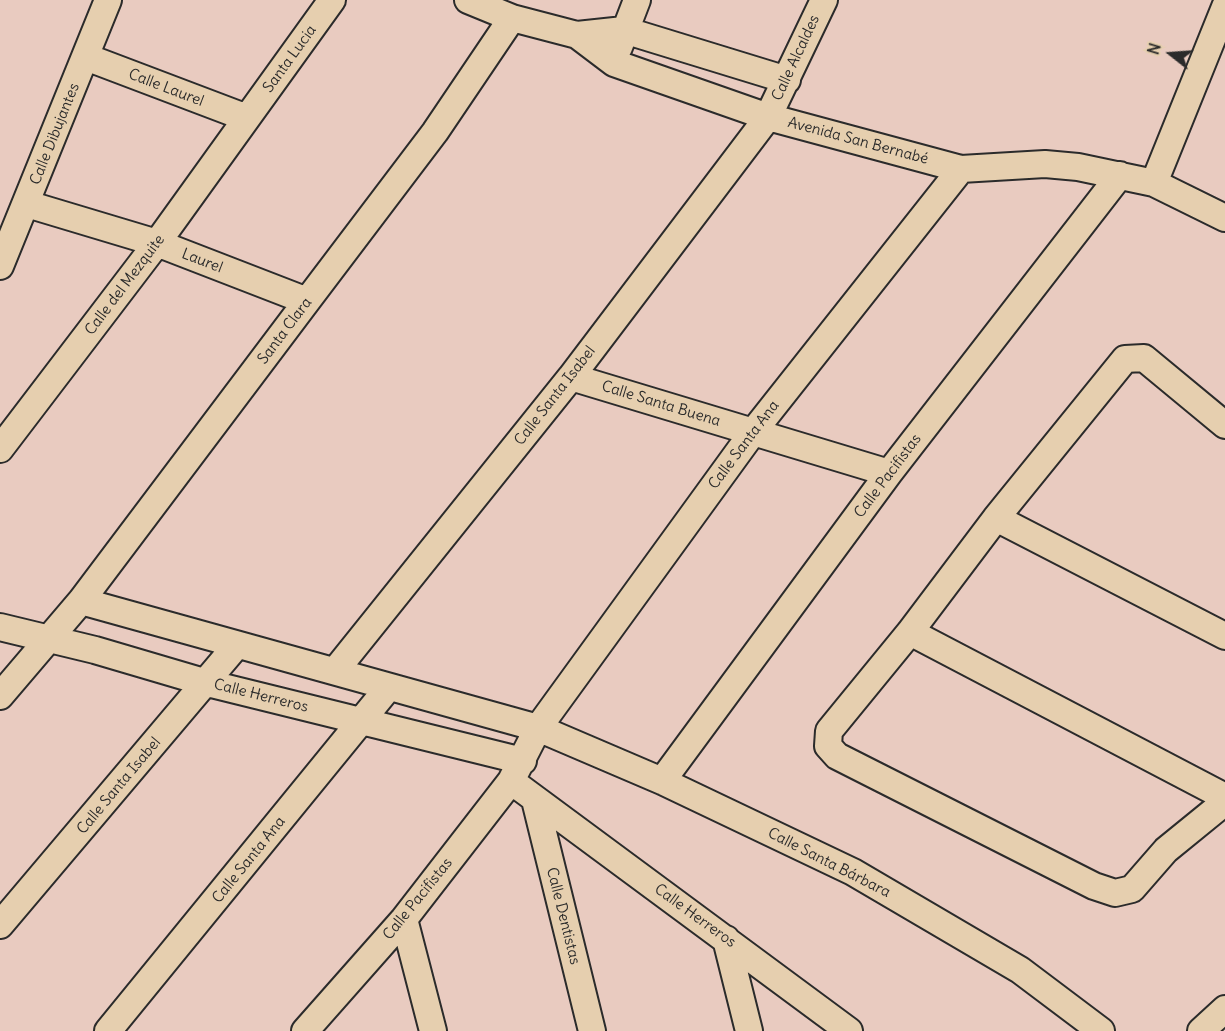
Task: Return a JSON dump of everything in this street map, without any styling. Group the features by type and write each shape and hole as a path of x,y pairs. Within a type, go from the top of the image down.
{"street":[{"name":"Calle Dibujantes","path":"0,266 8,226 27,204 108,0"},
{"name":"Santa Lucia","path":"247,118 332,0"},
{"name":"Avenida San Bernabé","path":"468,0 512,18 577,35 624,30 788,80"},
{"path":"614,63 624,30 637,0"},
{"name":"Calle Alcaldes","path":"768,117 788,80 824,0"},
{"path":"1154,183 1217,48 1225,7"},
{"name":"Santa Clara","path":"0,696 81,601 435,132 512,18"},
{"name":"Avenida San Bernabé","path":"577,35 614,63 768,117 961,169 1045,164 1078,167 1120,175 1154,183 1225,218"},
{"name":"Calle Laurel","path":"86,57 247,118"},
{"name":"Calle Santa Isabel","path":"335,670 571,377 768,117"},
{"name":"Calle del Mezquite","path":"0,449 157,243 247,118"},
{"name":"Calle Santa Ana","path":"517,771 538,728 753,432 961,169"},
{"name":"Calle Pacifistas","path":"662,781 889,473 1120,175"},
{"name":"Laurel","path":"27,204 157,243 307,301"},
{"path":"1225,425 1144,358 1125,359 996,518 910,632 829,731 828,746 837,756 1094,886 1115,894 1132,889 1166,850 1225,802"},
{"name":"Calle Santa Buena","path":"571,377 889,473"},
{"path":"996,518 1225,636"},
{"path":"81,601 236,646 335,670 388,688 538,728"},
{"name":"Calle Herreros","path":"0,627 48,637 207,683 362,722 517,771 535,800 849,1031"},
{"path":"910,632 1225,796"},
{"name":"Calle Santa Isabel","path":"0,925 236,646"},
{"name":"Calle Santa Ana","path":"108,1031 388,688"},
{"name":"Calle Santa Bárbara","path":"538,728 662,781 854,872 1020,970 1101,1031"},
{"name":"Calle Pacifistas","path":"306,1031 404,919 517,771"},
{"name":"Calle Dentistas","path":"535,800 592,1031"},
{"path":"404,919 433,1031"},
{"path":"726,939 749,1031"},
{"path":"1201,1031 1225,1009"}]}
